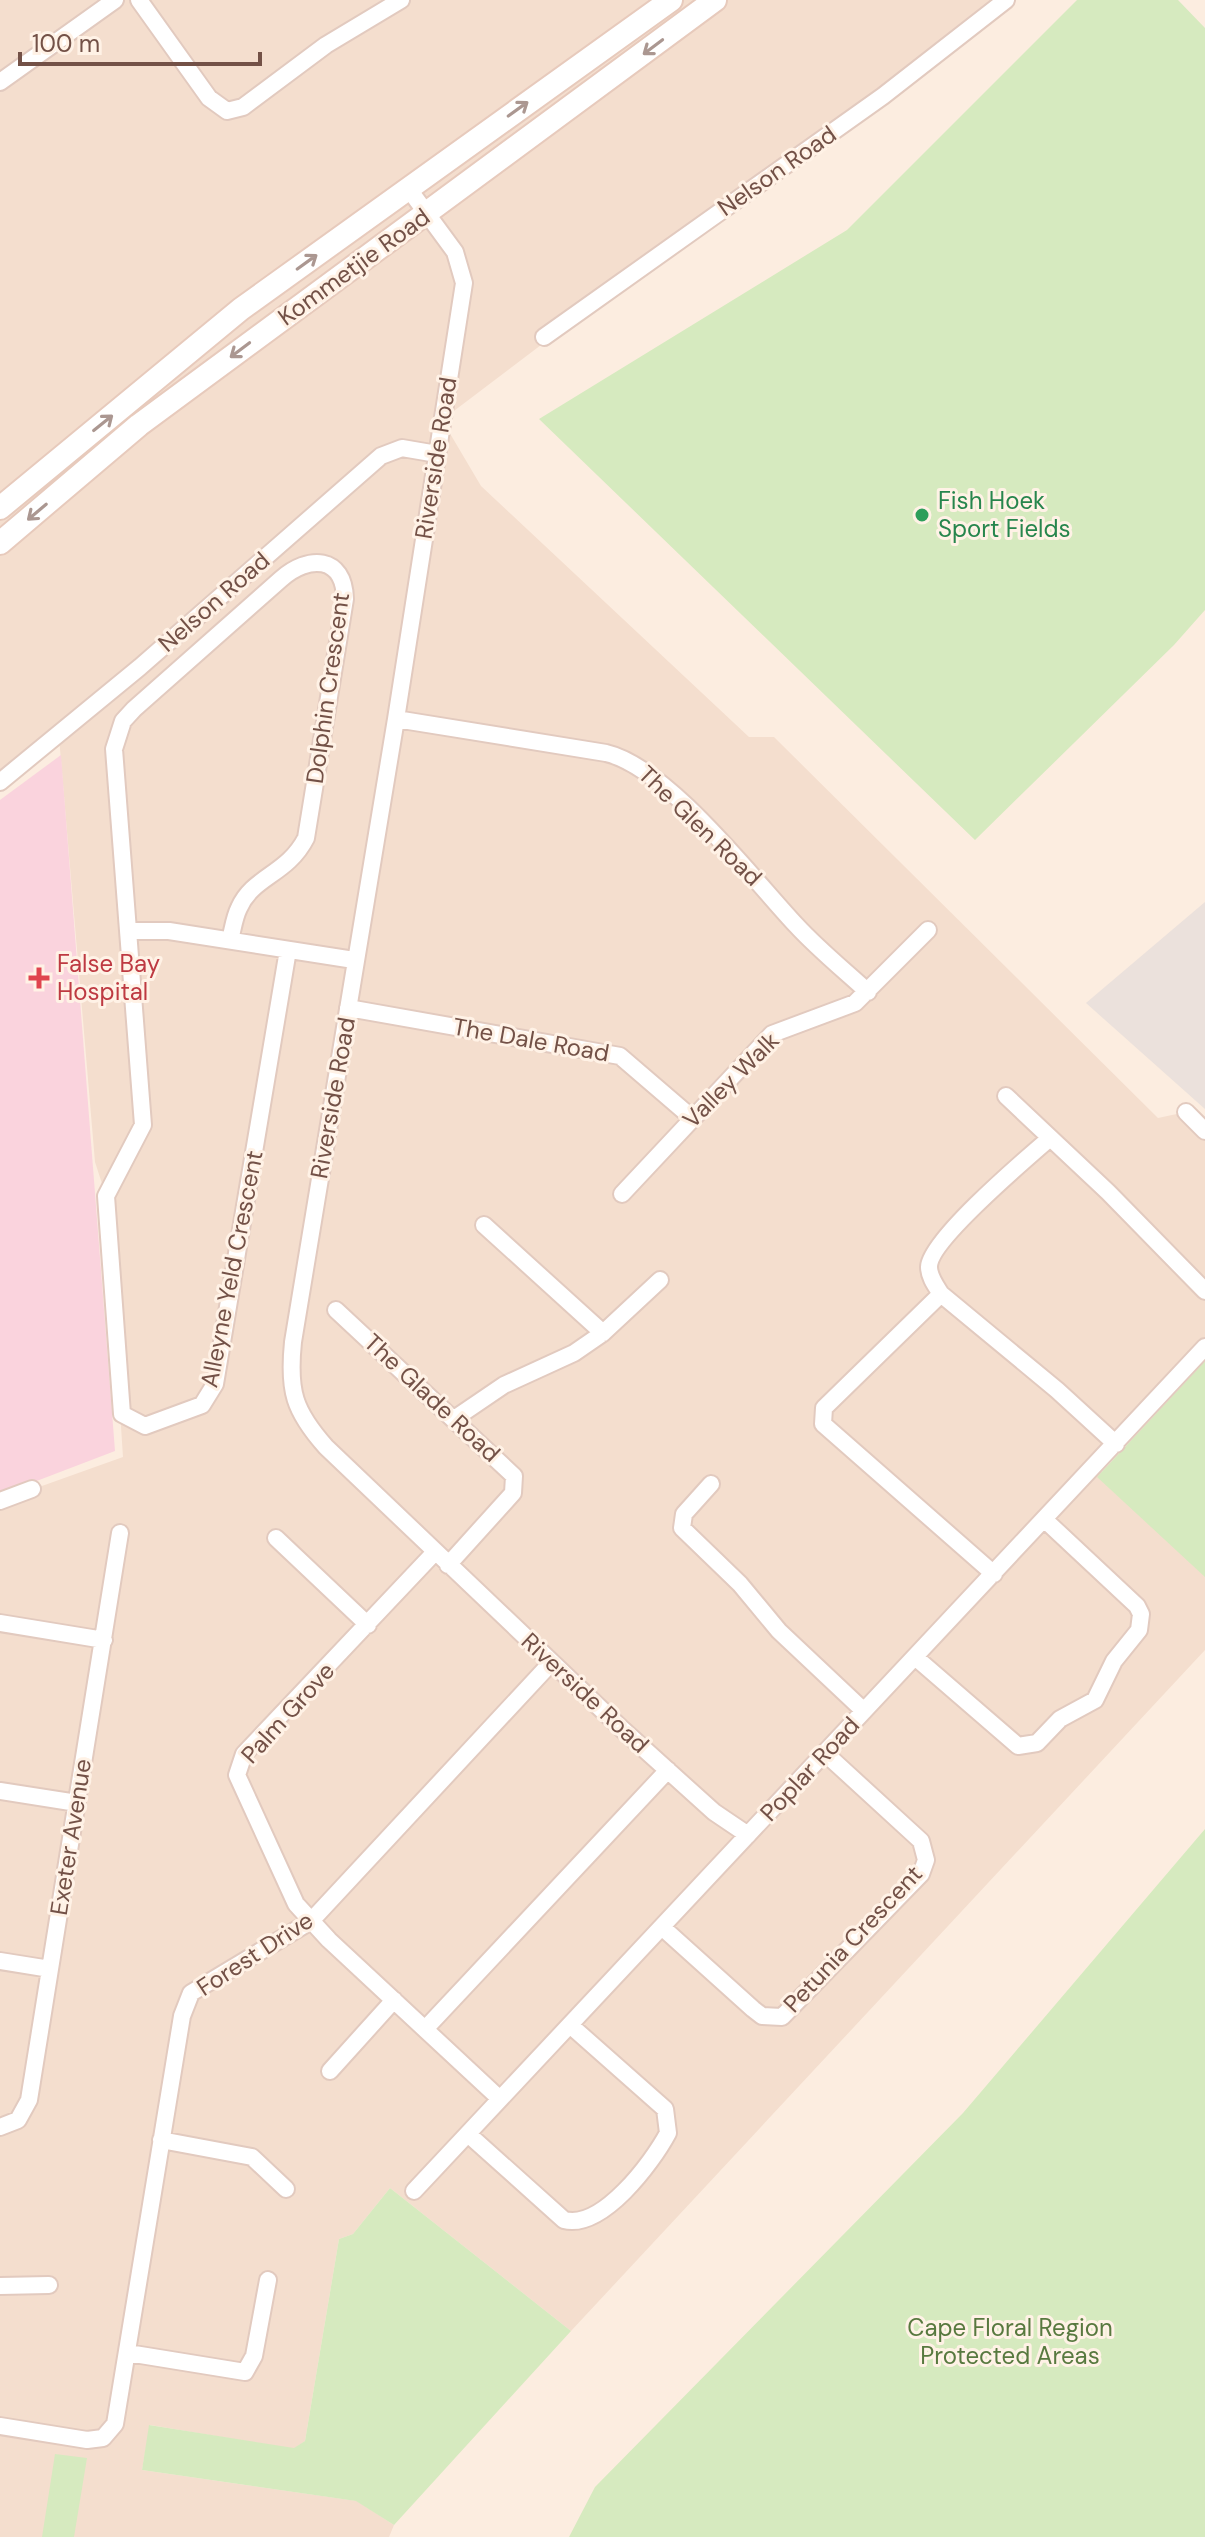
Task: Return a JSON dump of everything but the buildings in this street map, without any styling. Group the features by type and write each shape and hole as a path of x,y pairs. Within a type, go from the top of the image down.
{"main road":[{"name":"Kommetjie Road","path":"0,508 241,309 671,0"},
{"name":"Kommetjie Road","path":"0,543 139,425 715,0"}],"street":[{"path":"0,82 115,0"},
{"path":"139,0 209,98 227,111 243,107 326,45 401,0"},
{"name":"Nelson Road","path":"544,337 883,96 1006,0"},
{"name":"Riverside Road","path":"408,188 455,252 464,283 293,1342 291,1386 294,1401 310,1429 448,1565 714,1812 748,1835"},
{"name":"Nelson Road","path":"0,782 140,667 381,456 402,448 437,454"},
{"name":"Dolphin Crescent","path":"134,709 294,567 311,561 338,572 344,583 345,599 306,838 289,865 263,881 243,900 230,940"},
{"name":"Alleyne Yeld Crescent","path":"134,709 123,721 114,749 143,1125 106,1196 122,1414 145,1426 202,1405 215,1384 288,950"},
{"name":"The Glen Road","path":"396,719 606,753 634,762 742,862 797,926 868,992"},
{"name":"Valley Walk","path":"622,1194 772,1034 845,1009 868,992 928,930"},
{"path":"128,931 169,931 354,960"},
{"name":"The Dale Road","path":"348,1008 620,1056 691,1117"},
{"path":"1006,1096 1205,1291"},
{"path":"1186,1112 1205,1131"},
{"path":"1050,1138 939,1243 929,1266 941,1294 1057,1390 1116,1444"},
{"path":"484,1225 603,1333"},
{"path":"454,1419 504,1385 574,1353 603,1333 660,1280"},
{"path":"941,1294 824,1408 823,1424 994,1574"},
{"name":"The Glade Road","path":"336,1310 506,1467 515,1485 509,1498 448,1565"},
{"name":"Poplar Road","path":"414,2191 1205,1347"},
{"path":"711,1484 684,1514 682,1528 740,1584 779,1631 864,1711"},
{"path":"0,1501 32,1489"},
{"path":"915,1657 1018,1746 1037,1743 1060,1719 1095,1700 1114,1661 1139,1630 1141,1614 1137,1606 1045,1520"},
{"name":"Exeter Avenue","path":"1,2127 18,2120 29,2100 120,1533"},
{"path":"276,1538 368,1625"},
{"name":"Palm Grove","path":"435,1552 244,1754 237,1775 296,1904 500,2099"},
{"path":"0,1623 104,1640"},
{"name":"Forest Drive","path":"0,2426 87,2440 103,2438 115,2424 182,2016 191,1993 311,1921 551,1663"},
{"name":"Petunia Crescent","path":"663,1928 762,2016 782,2017 921,1874 926,1860 921,1841 826,1754"},
{"path":"426,2028 668,1770"},
{"path":"0,1791 77,1803"},
{"path":"0,1961 50,1969"},
{"path":"330,2071 394,2000"},
{"path":"468,2134 564,2220 583,2221 596,2215 629,2186 668,2133 665,2109 570,2025"},
{"path":"161,2140 252,2157 286,2189"},
{"path":"128,2353 245,2372 254,2356 268,2280"},
{"path":"0,2286 49,2285"}],"shaded area":[{"path":"0,0 1006,0 544,337 541,345 442,420 481,486 749,737 774,737 1158,1118 1186,1112 1205,1131 1205,1347 1095,1466 1205,1568 1205,1650 571,2331 390,2188 353,2234 339,2239 305,2441 294,2449 150,2425 142,2470 357,2501 394,2525 389,2537 0,2537 0,1501 123,1457 106,1196 95,1162 59,737 0,782"},
{"name":"False Bay Hospital","path":"61,755 115,1451 0,1495 0,800"},
{"path":"1205,902 1205,1109 1086,1003"}],"green space":[{"name":"Fish Hoek Sport Fields","path":"1077,0 1178,0 1205,28 1205,610 1174,645 975,840 539,419 847,230"},
{"path":"1205,1361 1205,1577 1097,1477"},
{"name":"Cape Floral Region Protected Areas","path":"1205,1829 1205,2537 569,2537 595,2487 963,2113"},
{"path":"390,2188 571,2331 394,2525 356,2501 142,2470 149,2425 294,2448 305,2441 339,2239 353,2234"},
{"path":"55,2454 87,2458 74,2537 42,2537"}],"place":[{"name":"Fish Hoek Sport Fields","path":"922,515"},
{"name":"False Bay Hospital","path":"39,978"}]}
